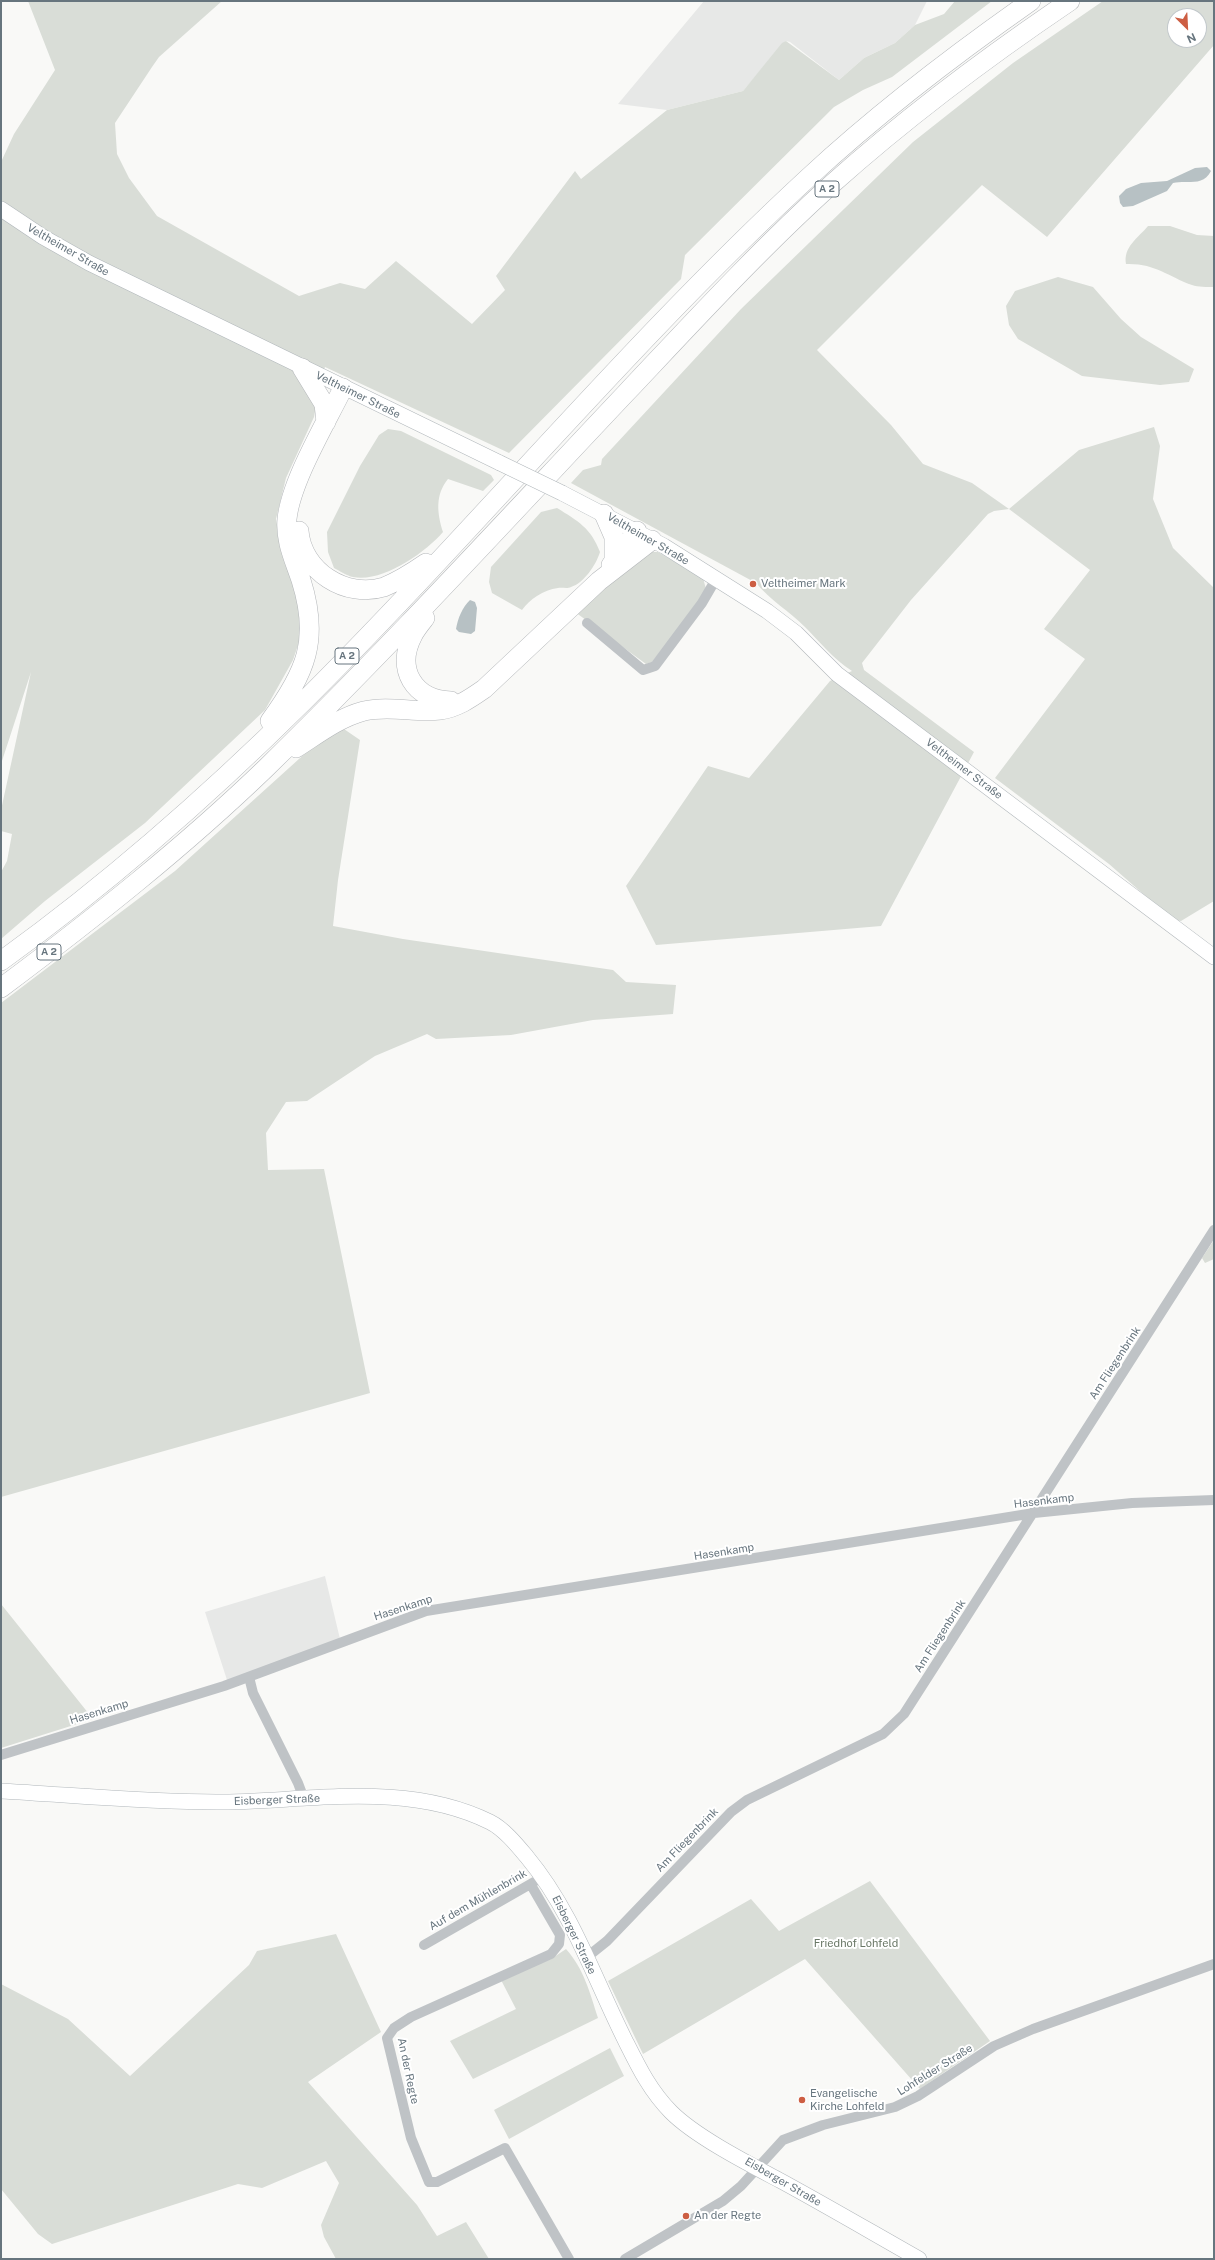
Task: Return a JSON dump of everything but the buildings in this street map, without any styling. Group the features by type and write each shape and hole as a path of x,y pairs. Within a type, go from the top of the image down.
{"highway":[{"name":"A 2","path":"1,961 71,908 148,845 240,762 350,654 695,289 810,176 865,127 923,80 1031,1"},
{"name":"A 2","path":"1,988 108,906 265,768 376,657 710,304 830,186 935,98 1009,42 1070,1"},
{"path":"302,368 324,404 326,422"},
{"path":"349,391 307,484 300,507 298,524 303,551 310,563 330,580 343,587 362,590 383,587 409,574 451,546"},
{"path":"240,762 286,699 306,661 310,620 306,599 287,537 287,519 290,504 298,481 326,422 349,391"},
{"path":"604,514 614,537 614,561"},
{"path":"599,581 614,561 644,535"},
{"path":"265,768 340,720 364,711 382,709 440,710 456,706 484,689 599,581 644,535"},
{"path":"462,566 413,635 407,651 406,662 409,676 420,692 437,701 453,701 484,689"}],"main road":[{"name":"Veltheimer Straße","path":"1,209 43,238 89,263 604,514 644,535 716,579 768,612 796,633 837,674 1214,957"},
{"name":"Eisberger Straße","path":"1,1791 216,1802 386,1796 456,1808 493,1823 518,1846 542,1875 565,1912 587,1957 600,1990 648,2084 671,2113 697,2132 758,2169 919,2259"}],"street":[{"path":"587,623 643,670 648,670 654,666 702,603 716,579"},
{"name":"Am Fliegenbrink","path":"587,1957 606,1940 731,1812 747,1800 883,1734 904,1714 1214,1230"},
{"name":"Hasenkamp","path":"1,1755 249,1677 426,1611 1034,1513 1132,1503 1214,1500"},
{"path":"249,1677 253,1693 298,1783 304,1799"},
{"name":"Auf dem Mühlenbrink","path":"424,1945 530,1885 542,1875"},
{"name":"An der Regte","path":"530,1885 560,1935 556,1949 551,1954 412,2017 394,2028 387,2038 411,2138 429,2182 437,2182 506,2148 569,2259"},
{"name":"Lohfelder Straße","path":"625,2259 723,2201 758,2169 783,2140 823,2125 895,2108 918,2096 994,2046 1033,2029 1214,1964"}],"shaded area":[{"path":"704,1 927,1 915,25 895,43 864,58 839,80 790,42 786,41 743,91 667,110 618,104"},
{"path":"1207,167 1211,171 1204,179 1194,182 1173,183 1167,191 1133,206 1123,207 1120,203 1119,196 1126,189 1141,183 1167,181 1195,168"},
{"path":"470,600 475,602 477,608 475,631 471,634 459,632 456,629 461,613"},
{"path":"325,1576 340,1639 227,1680 205,1612"}],"green space":[{"path":"28,1 222,1 159,57 115,123 117,154 129,178 157,216 299,296 340,283 365,289 396,261 472,324 505,290 496,276 575,171 581,179 667,110 743,91 782,43 786,41 839,80 864,58 895,43 915,25 944,14 955,1 992,1 892,77 863,90 834,107 685,255 681,279 509,453 325,367 311,399 316,407 314,417 286,478 276,519 282,553 300,600 301,636 293,660 265,710 145,823 45,901 1,939 1,872 7,861 12,834 1,831 1,810 31,672 1,764 1,162 14,134 55,70"},
{"path":"1103,1 1214,1 1214,45 1047,237 982,185 817,350 891,425 923,464 972,483 1009,509 994,511 988,514 911,600 862,663 864,670 974,752 881,926 656,945 626,886 708,766 749,778 830,681 852,671 833,656 805,627 767,595 756,583 571,483 583,470 601,465 602,459 741,309 913,142 1013,63"},
{"path":"1148,226 1170,226 1197,235 1214,236 1214,287 1194,286 1153,268 1136,264 1126,264 1129,248"},
{"path":"1058,277 1093,287 1121,319 1141,337 1194,369 1189,382 1160,385 1082,376 1018,339 1009,325 1006,306 1015,291"},
{"path":"1154,427 1160,446 1153,499 1173,548 1214,588 1214,901 1181,921 1173,920 1109,864 995,778 1085,659 1044,629 1090,570 1009,509 1079,450"},
{"path":"388,429 401,431 491,475 494,480 483,491 448,479 441,491 438,504 439,518 443,532 425,549 402,565 377,575 364,578 353,577 334,568 328,552 327,532 360,466 379,435"},
{"path":"557,508 577,521 588,531 600,552 596,562 585,578 576,585 569,588 552,589 542,593 529,602 522,610 492,593 489,582 491,567 541,512"},
{"path":"651,552 658,552 703,578 706,589 704,596 652,662 646,664 575,612 637,558"},
{"path":"341,727 360,740 338,880 333,926 403,939 613,970 626,982 676,985 673,1014 593,1020 511,1035 436,1039 427,1034 375,1056 307,1101 286,1102 266,1133 268,1170 324,1169 370,1393 1,1497 1,1003 175,871 310,749"},
{"path":"1214,1240 1214,1259 1205,1263 1202,1258"},
{"path":"1,1604 93,1719 1,1748"},
{"name":"Friedhof Lohfeld","path":"870,1881 990,2041 920,2089 805,1959 643,2054 608,1981 751,1899 779,1931"},
{"path":"336,1934 381,2032 308,2082 417,2205 437,2236 466,2222 489,2259 336,2259 324,2237 321,2225 339,2183 326,2161 262,2188 238,2184 52,2244 38,2234 1,2189 1,1984 68,2019 130,2076 249,1965 257,1951"},
{"path":"566,1949 582,1973 598,2018 473,2079 450,2041 516,2009 501,1980 551,1959"},
{"path":"610,2048 624,2076 509,2139 494,2110"}],"place":[{"name":"Veltheimer Mark","path":"753,584"},
{"name":"Evangelische Kirche Lohfeld","path":"802,2100"},
{"name":"An der Regte","path":"686,2216"}]}
